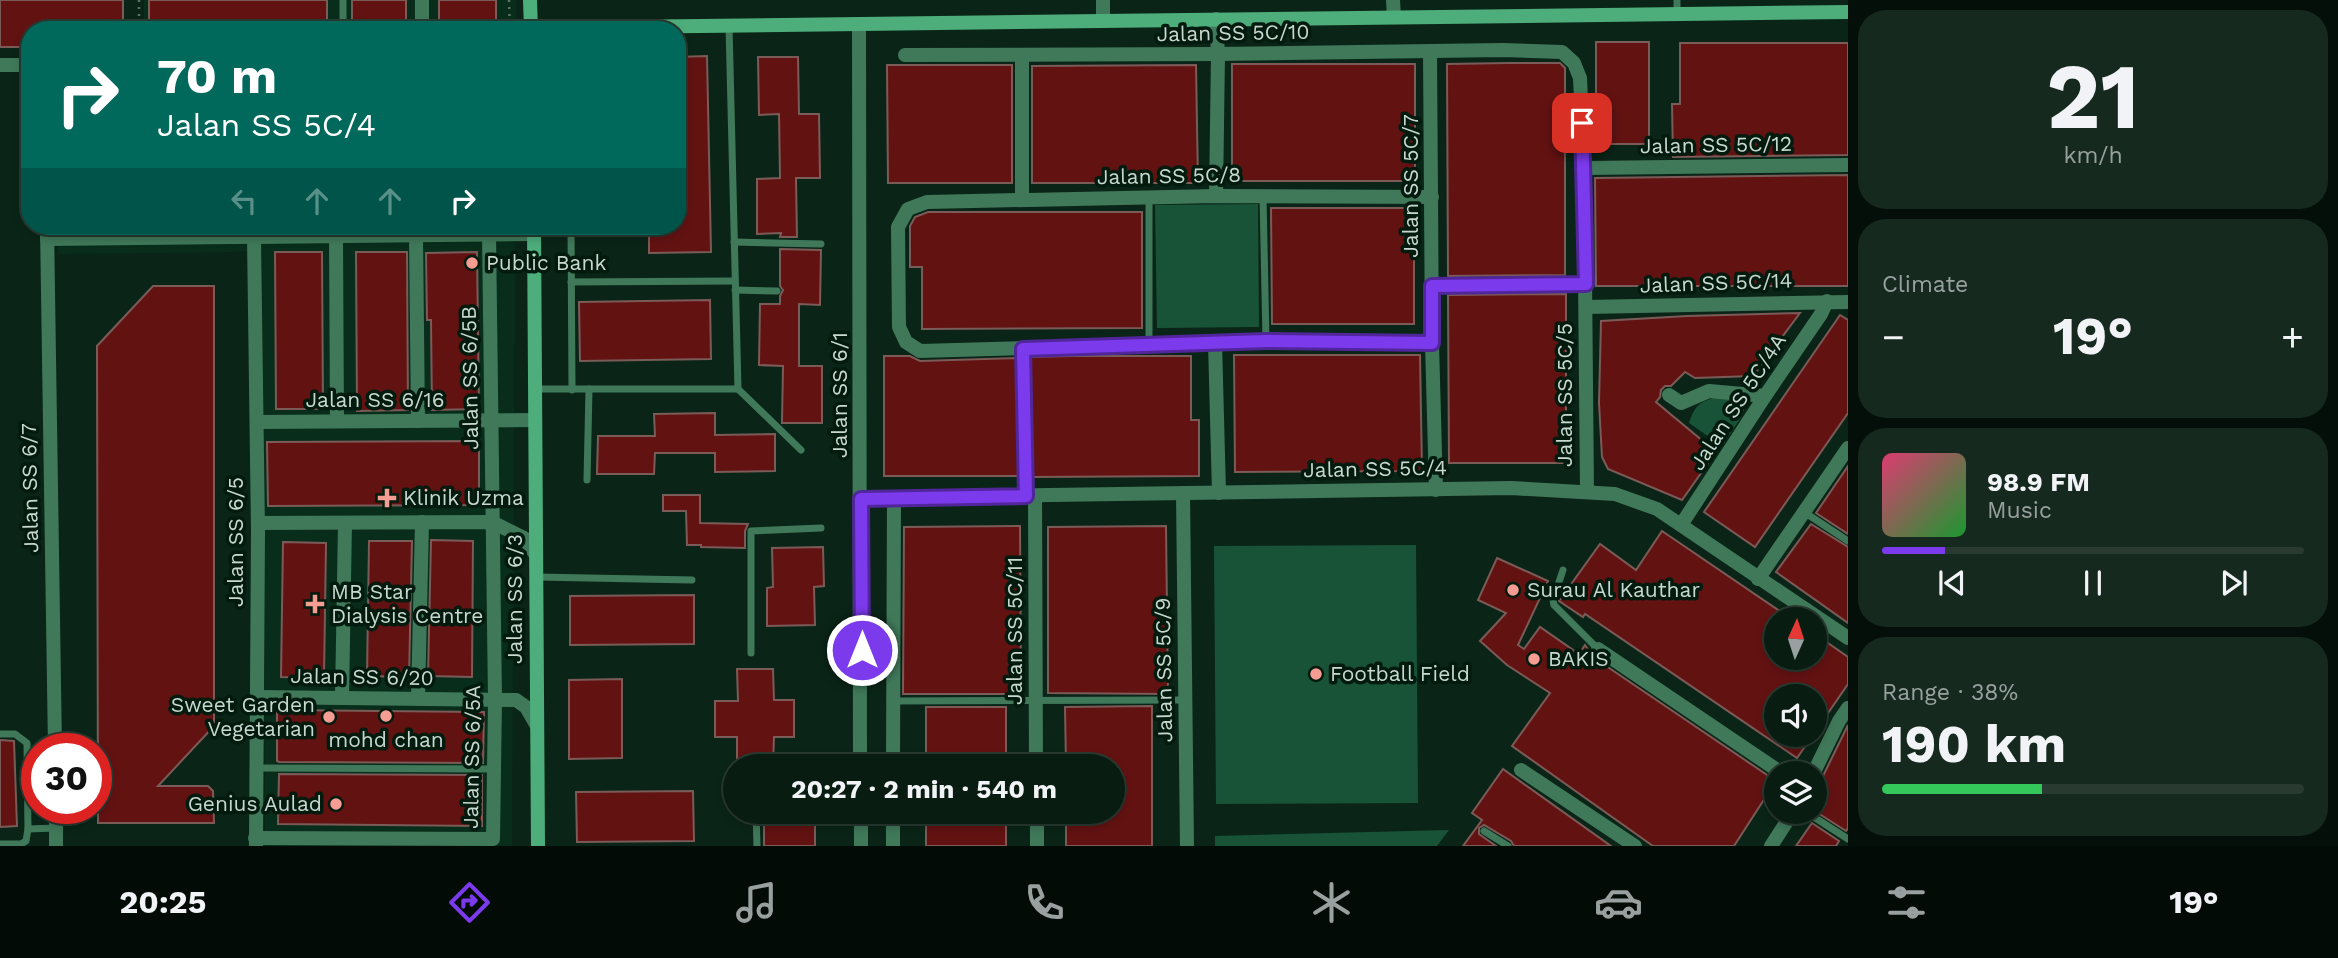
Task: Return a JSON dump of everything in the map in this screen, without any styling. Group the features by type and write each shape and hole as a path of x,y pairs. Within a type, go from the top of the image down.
{"street":[{"path":"422,0 422,21"},
{"path":"530,0 531,21"},
{"path":"1103,0 1103,21"},
{"path":"1393,0 1394,17"},
{"path":"686,26 1394,17 1677,7 1848,12"},
{"path":"1216,19 1216,196"},
{"name":"Jalan SS 6/1","path":"859,24 860,754"},
{"name":"Jalan SS 5C/10","path":"905,55 1503,50 1562,52"},
{"name":"Jalan SS 5C/7","path":"1430,51 1436,489"},
{"name":"Jalan SS 5C/5","path":"1562,52 1574,62 1580,78 1586,284 1587,491"},
{"path":"1022,56 1022,199"},
{"path":"0,65 21,65"},
{"name":"Jalan SS 5C/12","path":"1584,168 1848,165"},
{"name":"Jalan SS 5C/8","path":"1023,349 920,351 906,342 899,327 897,276 898,227 908,209 928,202 1022,199 1432,197"},
{"name":"Jalan SS 6/7","path":"47,235 55,733"},
{"path":"150,235 416,235 418,421"},
{"name":"Jalan SS 6/5B","path":"489,235 492,522"},
{"name":"Jalan SS 6/3","path":"534,235 538,846"},
{"path":"336,236 337,421"},
{"name":"Jalan SS 6/5","path":"254,237 258,523 256,842"},
{"path":"1432,286 1586,284"},
{"name":"Jalan SS 5C/4A","path":"1681,525 1827,301"},
{"name":"Jalan SS 5C/14","path":"1586,307 1848,302"},
{"path":"1023,349 1266,341 1432,343"},
{"path":"1215,342 1219,493"},
{"path":"1669,395 1681,403 1709,391 1765,396"},
{"name":"Jalan SS 6/16","path":"257,422 535,420"},
{"path":"1758,579 1848,448"},
{"name":"Jalan SS 5C/4","path":"861,499 1511,488 1615,494 1636,499 1657,509 1848,638"},
{"name":"Jalan SS 5C/9","path":"1183,494 1187,846"},
{"name":"Jalan SS 5C/11","path":"1030,496 1036,754"},
{"path":"893,754 894,498"},
{"path":"418,699 422,522"},
{"path":"258,523 492,522 524,538 536,555"},
{"name":"Jalan SS 6/5A","path":"256,842 493,839 495,700 492,522"},
{"path":"342,698 345,523"},
{"path":"1598,649 1764,761"},
{"name":"Jalan SS 6/20","path":"257,697 516,700 526,707 537,726"},
{"path":"1819,761 1848,708"},
{"path":"1521,770 1635,846"},
{"path":"56,824 56,846"},
{"path":"861,824 861,846"},
{"path":"893,824 893,846"},
{"path":"1037,824 1037,846"},
{"path":"1771,846 1785,824"}],"lane":[{"path":"343,0 343,21"},
{"path":"729,25 738,389"},
{"path":"1263,196 1266,341"},
{"path":"1149,198 1149,344"},
{"path":"571,235 572,390"},
{"path":"734,242 821,244"},
{"path":"571,282 735,285 777,291"},
{"path":"1023,349 1030,496"},
{"path":"535,389 738,389 801,450"},
{"path":"587,480 589,389"},
{"path":"1804,512 1848,541"},
{"path":"751,653 751,531 821,528"},
{"path":"1563,570 1553,600 1554,605 1598,649"},
{"path":"536,577 692,580"},
{"path":"893,701 1185,700"},
{"path":"0,734 15,734 21,737"},
{"path":"256,768 494,769"},
{"path":"0,844 21,844 26,841 28,824"},
{"path":"756,824 757,846"},
{"path":"1825,824 1848,839"},
{"path":"28,829 56,828"},
{"path":"1483,831 1507,846"}],"path":[{"path":"139,0 139,21"},
{"path":"509,0 510,21"}],"shaded area":[{"path":"144,0 516,0 516,21 144,21"},
{"path":"1258,204 1259,327 1157,328 1155,205"},
{"path":"58,235 515,235 512,846 265,846 262,250 58,254"},
{"path":"1719,397 1737,398 1745,406 1742,416 1722,446 1689,423 1699,405"},
{"name":"Football Field","path":"1416,545 1418,803 1216,804 1214,546"},
{"path":"1449,830 1437,846 1215,846 1215,836"}],"building":[{"path":"0,0 123,0 123,21 21,21 21,47 0,47"},
{"path":"149,0 327,0 327,21 149,21"},
{"path":"352,0 406,0 406,21 352,21"},
{"path":"439,0 496,0 496,21 439,21"},
{"path":"1596,42 1649,42 1649,144 1596,144"},
{"path":"1680,43 1848,43 1848,155 1673,157 1672,104 1680,104"},
{"path":"707,56 711,252 649,253 649,235 686,235 686,57"},
{"path":"758,57 798,57 799,114 819,114 820,178 796,178 797,237 780,237 781,233 757,234 757,179 780,178 779,114 759,115"},
{"path":"1560,63 1565,68 1565,275 1448,276 1447,64"},
{"path":"1232,64 1415,64 1415,181 1232,181"},
{"path":"887,65 1012,65 1012,183 888,183"},
{"path":"1196,65 1198,183 1032,183 1032,66"},
{"path":"1848,175 1848,286 1596,286 1595,178"},
{"path":"1271,208 1414,208 1414,324 1272,324"},
{"path":"928,212 1142,212 1142,328 922,329 922,267 910,267 910,226 915,217"},
{"path":"780,249 821,250 820,305 799,304 799,366 822,366 822,423 782,423 783,366 759,365 760,304 780,304 783,290 780,286"},
{"path":"275,252 322,252 323,409 276,409"},
{"path":"356,252 407,252 408,410 357,411"},
{"path":"477,252 479,409 432,410 431,320 427,320 426,253"},
{"path":"153,286 214,286 214,726 158,786 208,786 213,791 214,823 112,823 112,733 98,733 97,346"},
{"path":"1566,294 1566,463 1449,463 1448,295"},
{"path":"710,300 711,359 580,361 579,302"},
{"path":"1800,313 1753,376 1695,378 1685,372 1671,386 1665,386 1661,390 1656,402 1716,452 1682,500 1608,469 1602,457 1599,403 1601,321"},
{"path":"1840,315 1848,320 1848,413 1755,547 1704,512"},
{"path":"1234,355 1420,355 1422,471 1235,472"},
{"path":"884,356 910,356 920,361 1017,358 1019,476 884,476"},
{"path":"1191,356 1191,420 1199,420 1199,476 1032,477 1029,357"},
{"path":"715,413 715,435 775,434 775,471 715,472 715,453 655,453 654,474 597,474 598,436 655,436 654,414"},
{"path":"479,441 479,505 268,506 267,442"},
{"path":"1848,466 1848,534 1816,513"},
{"path":"663,495 700,495 700,523 748,524 745,531 745,548 687,545 686,511 663,511"},
{"path":"1811,524 1848,547 1848,623 1827,607 1776,572"},
{"path":"1020,526 1021,694 903,694 904,527"},
{"path":"1166,526 1168,694 1048,693 1048,527"},
{"path":"1662,531 1774,607 1764,607 1764,670 1827,670 1827,642 1848,657 1848,684 1827,715 1827,684 1764,684 1764,736 1585,614 1583,617 1559,601 1600,544 1636,570"},
{"path":"431,540 473,541 472,677 428,676"},
{"path":"369,541 412,541 409,677 367,676"},
{"path":"283,542 326,543 324,678 281,677"},
{"path":"823,547 824,586 814,587 815,625 767,626 767,588 773,587 772,548"},
{"path":"1497,558 1548,581 1518,645 1524,649 1540,627 1579,654 1585,645 1593,657 1764,773 1764,800 1734,846 1653,846 1512,746 1550,693 1507,665 1480,641 1506,613 1478,600"},
{"path":"694,595 694,644 570,645 570,596"},
{"path":"737,669 773,669 774,700 794,700 794,737 774,737 773,754 737,754 737,737 715,737 715,701 738,701"},
{"path":"622,679 622,758 569,759 569,680"},
{"path":"1152,706 1152,846 1066,846 1066,824 1125,824 1125,754 1066,754 1065,707"},
{"path":"926,707 1006,707 1006,754 926,754"},
{"path":"277,710 484,712 483,763 279,762"},
{"path":"1848,725 1846,831 1827,819 1827,768"},
{"path":"0,740 14,741 17,826 0,827"},
{"path":"1781,747 1805,747 1797,758"},
{"path":"1503,769 1611,846 1514,846 1511,841 1484,825 1479,828 1479,834 1496,846 1463,846 1482,820 1472,813"},
{"path":"279,774 482,775 482,826 278,824"},
{"path":"693,791 694,841 577,842 576,792"},
{"path":"764,824 815,824 815,846 764,846"},
{"path":"926,824 1006,824 1006,846 926,846"},
{"path":"1811,824 1839,841 1836,846 1796,846"}],"place":[{"name":"Public Bank","path":"472,263"},
{"name":"Klinik Uzma","path":"387,498"},
{"name":"Surau Al Kauthar","path":"1513,590"},
{"name":"MB Star Dialysis Centre","path":"315,604"},
{"name":"BAKIS","path":"1534,659"},
{"name":"Football Field","path":"1316,674"},
{"name":"mohd chan","path":"386,716"},
{"name":"Sweet Garden Vegetarian","path":"329,717"},
{"name":"Genius Aulad","path":"336,804"}],"route":[{"path":"862,650 861,499 1026,496 1023,349 1266,341 1432,343 1432,286 1586,284 1582,123"}]}
